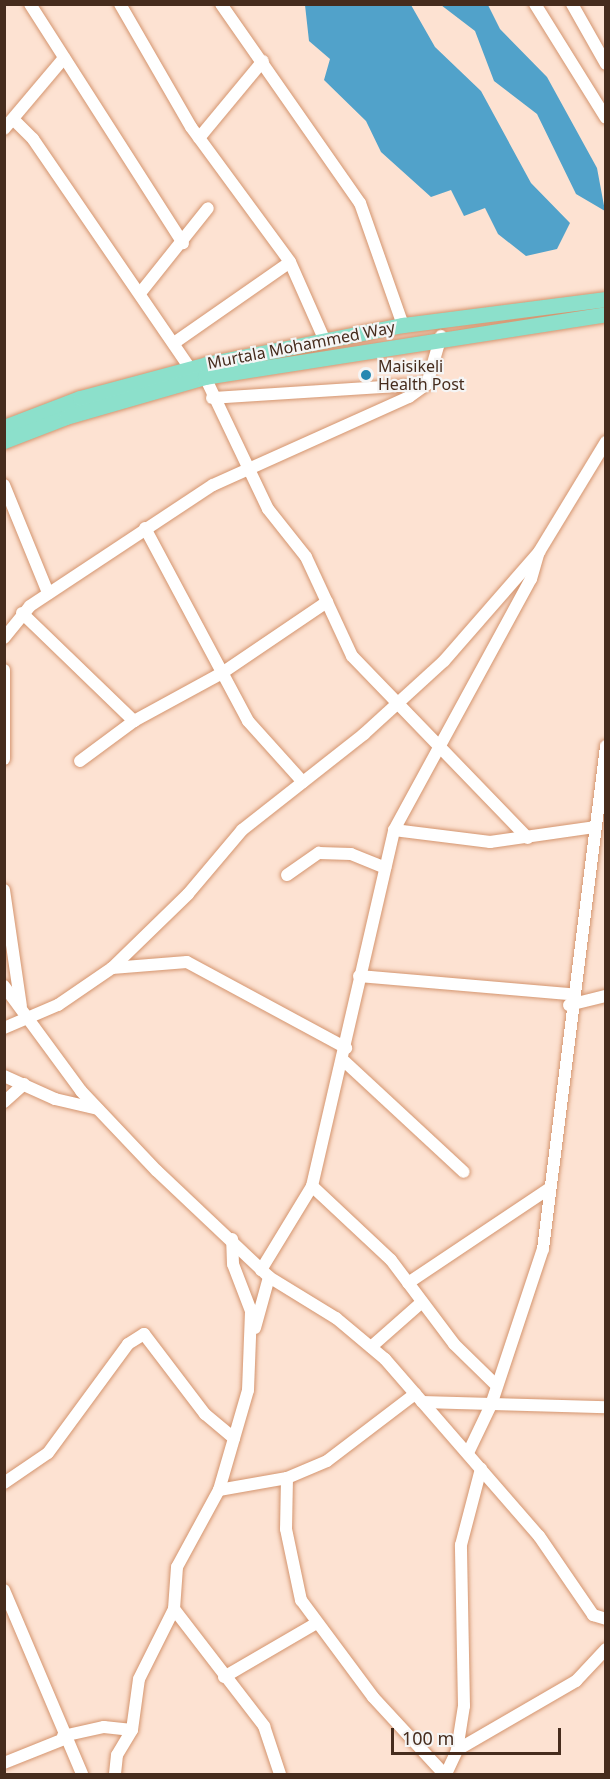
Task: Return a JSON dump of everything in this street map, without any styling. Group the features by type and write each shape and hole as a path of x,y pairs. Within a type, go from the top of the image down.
{"main road":[{"name":"Murtala Mohammed Way","path":"4,427 80,398 190,368 403,325 606,299"},
{"name":"Murtala Mohammed Way","path":"4,441 66,417 205,377 441,336 606,314"}],"street":[{"path":"30,4 183,243"},
{"path":"120,4 199,138 290,262 325,341"},
{"path":"221,4 360,203 403,325"},
{"path":"535,4 606,118"},
{"path":"572,4 606,64"},
{"path":"4,129 14,120 64,58"},
{"path":"199,138 263,61"},
{"path":"14,120 141,292 190,368"},
{"path":"141,292 183,243 208,208"},
{"path":"174,343 290,262"},
{"path":"4,638 22,614 48,592 145,528 247,470 382,411 427,384 441,336"},
{"path":"205,377 212,398 268,510 306,557 352,656 439,750 528,838"},
{"path":"212,398 427,384"},
{"path":"4,1028 24,1014 112,969 188,894 242,830 397,705 539,552 606,442"},
{"path":"4,485 48,592"},
{"path":"145,528 248,721 303,782"},
{"path":"252,1337 265,1273 312,1186 317,1148 344,1061 358,976 394,830 534,573 539,552"},
{"path":"80,761 134,721 222,673 327,602"},
{"path":"22,614 134,721"},
{"path":"4,670 4,759"},
{"path":"468,1453 491,1405 543,1249 570,999 606,746"},
{"path":"394,830 490,842 596,827"},
{"path":"286,874 319,853 351,854 385,868"},
{"path":"4,890 24,1014"},
{"path":"112,969 187,962 346,1048"},
{"path":"358,976 570,999 606,996"},
{"path":"4,986 98,1109 265,1273 371,1347 468,1453 539,1536 593,1615 606,1619"},
{"path":"344,1061 464,1172"},
{"path":"4,1076 98,1109"},
{"path":"4,1102 24,1084"},
{"path":"312,1186 408,1283 454,1344 496,1385"},
{"path":"408,1283 550,1188"},
{"path":"115,1774 117,1755 132,1730 138,1679 174,1609 177,1568 219,1490 248,1390 252,1337 251,1311 230,1251 232,1239"},
{"path":"371,1347 422,1302"},
{"path":"4,1483 48,1453 128,1344 144,1334 190,1397 234,1438"},
{"path":"219,1490 287,1478 327,1461 418,1398 491,1405 606,1407"},
{"path":"457,1750 464,1706 461,1545 481,1469"},
{"path":"287,1478 286,1529 301,1600 315,1624 440,1773 457,1750 576,1681 606,1649"},
{"path":"4,1590 63,1737 82,1774"},
{"path":"174,1609 224,1677 264,1726 280,1774"},
{"path":"224,1677 315,1624"},
{"path":"4,1762 63,1737 104,1727 132,1730"}],"water":[{"path":"305,5 411,5 435,47 481,91 531,183 570,223 557,249 526,256 498,234 485,208 464,216 451,190 431,197 381,152 366,121 324,80 330,59 309,41"},
{"path":"441,5 488,5 500,29 547,77 597,168 605,211 576,194 537,114 494,81 475,31"}],"place":[{"name":"Maisikeli Health Post","path":"366,375"}]}
